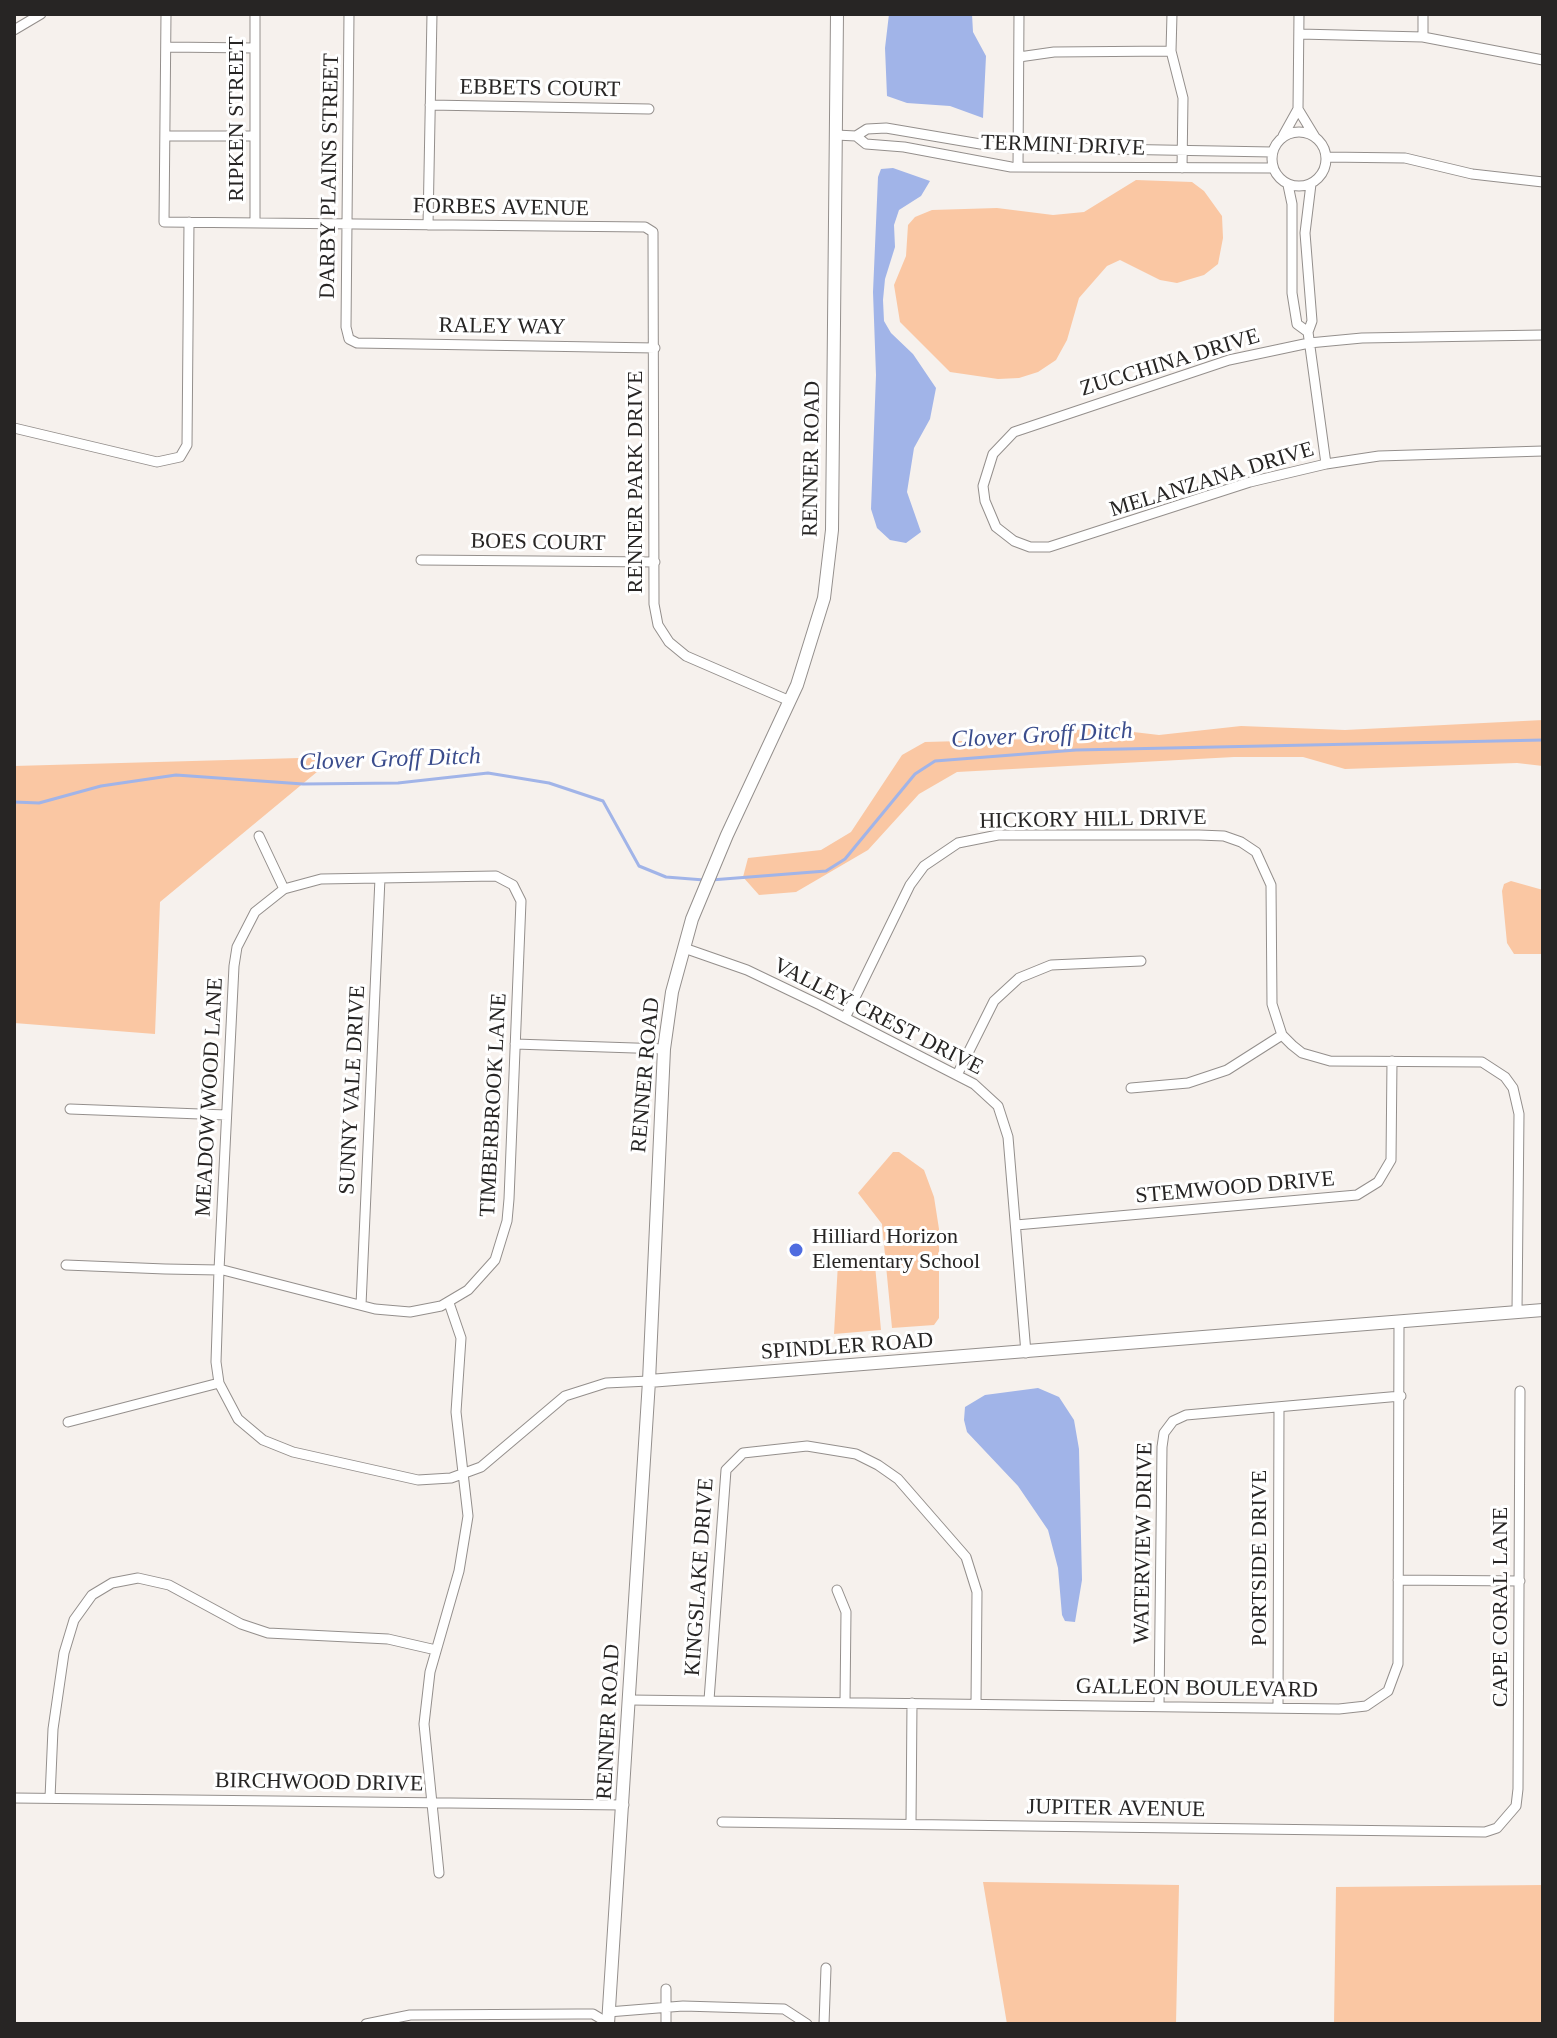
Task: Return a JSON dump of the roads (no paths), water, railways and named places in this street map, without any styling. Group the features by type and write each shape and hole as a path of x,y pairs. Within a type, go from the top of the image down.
{"main road":[{"name":"RENNER ROAD","path":"608,2016 649,1381 664,1049 672,992 707,880 790,701 821,608 832,530 837,14"},
{"name":"SPINDLER ROAD","path":"649,1381 1543,1310"}],"street":[{"path":"14,30 41,14"},
{"path":"14,428 157,462 180,457 187,445 189,222 164,222 166,14"},
{"name":"RIPKEN STREET","path":"255,14 255,223"},
{"name":"DARBY PLAINS STREET","path":"349,14 346,327 349,339"},
{"path":"428,225 432,14"},
{"path":"1018,167 1019,14"},
{"path":"1172,14 1171,51 1183,98 1182,168"},
{"path":"1299,14 1298,109 1272,152 1273,168 1288,185 1292,204 1292,293 1297,324 1308,332"},
{"path":"1423,14 1423,37"},
{"path":"1299,34 1423,37 1543,60"},
{"path":"166,47 255,48"},
{"path":"1019,57 1054,52 1171,51"},
{"name":"EBBETS COURT","path":"430,105 649,109"},
{"path":"1288,185 1311,184 1323,173 1326,157 1298,109"},
{"name":"TERMINI DRIVE","path":"836,135 856,136 867,129 886,128 1018,147 1272,152"},
{"path":"1281,139 1298,132 1315,137"},
{"path":"165,136 255,136"},
{"name":"TERMINI DRIVE","path":"856,136 866,144 904,147 1018,167 1273,168"},
{"path":"1326,157 1405,158 1472,174 1543,182"},
{"path":"1311,184 1305,233 1312,321 1308,332 1326,464"},
{"name":"FORBES AVENUE","path":"189,222 645,227 653,232"},
{"name":"RENNER PARK DRIVE","path":"653,232 655,615 669,642 686,656 790,701"},
{"name":"ZUCCHINA DRIVE","path":"996,527 985,501 985,470 993,454 1014,432 1229,360 1309,343 1362,338 1543,335"},
{"name":"RALEY WAY","path":"349,339 357,343 655,348"},
{"name":"MELANZANA DRIVE","path":"996,527 1014,541 1049,547 1250,482 1326,464 1379,456 1543,451"},
{"name":"BOES COURT","path":"421,560 655,562"},
{"name":"HICKORY HILL DRIVE","path":"845,1018 910,885 924,866 941,851 978,837 998,835 1199,835 1224,836 1241,842 1256,852 1265,867 1273,916 1272,1004 1282,1035"},
{"path":"259,836 284,889 321,879 380,878"},
{"name":"TIMBERBROOK LANE","path":"380,878 496,876 513,885 521,901 507,1221 495,1260 468,1290 449,1303"},
{"name":"SUNNY VALE DRIVE","path":"361,1305 380,878"},
{"name":"MEADOW WOOD LANE","path":"219,1383 219,1270 237,947 255,912 284,889"},
{"name":"VALLEY CREST DRIVE","path":"684,948 747,970 845,1018 974,1084 998,1106 1008,1137 1026,1353"},
{"path":"957,1075 994,1001 1019,978 1051,965 1141,961"},
{"path":"1131,1088 1188,1083 1227,1070 1282,1035 1302,1053 1330,1061 1482,1062 1505,1077 1513,1088 1519,1114 1517,1311"},
{"path":"515,1044 664,1049"},
{"name":"STEMWOOD DRIVE","path":"1016,1225 1357,1195 1378,1182 1391,1160 1392,1061"},
{"path":"70,1109 226,1115"},
{"path":"66,1265 219,1270 361,1305 410,1312 449,1303 461,1338 456,1412 467,1531 436,1650 424,1724 439,1873"},
{"name":"GALLEON BOULEVARD","path":"630,1700 1278,1708 1366,1706 1388,1691 1398,1664 1399,1322"},
{"name":"SPINDLER ROAD","path":"219,1383 230,1409 250,1431 293,1452 406,1479 432,1480 463,1474 493,1459 565,1396 606,1383 649,1381"},
{"path":"68,1422 219,1383"},
{"name":"CAPE CORAL LANE","path":"1507,1821 1516,1806 1518,1789 1520,1391"},
{"name":"WATERVIEW DRIVE","path":"1159,1706 1164,1433 1173,1421 1186,1415 1401,1396"},
{"name":"PORTSIDE DRIVE","path":"1278,1708 1279,1407"},
{"name":"KINGSLAKE DRIVE","path":"709,1700 723,1483 733,1459 753,1450 833,1447 856,1454 898,1479 944,1528 966,1557 977,1592 976,1703"},
{"path":"50,1798 53,1729 64,1653 74,1620 92,1595 112,1583 138,1578 169,1585 241,1624 268,1633 388,1639 436,1650"},
{"path":"1398,1580 1520,1581"},
{"path":"837,1590 846,1612 845,1702"},
{"path":"911,1823 912,1703"},
{"name":"BIRCHWOOD DRIVE","path":"14,1798 624,1805"},
{"name":"JUPITER AVENUE","path":"722,1822 1485,1832 1507,1821"},
{"path":"824,2024 826,1968"},
{"path":"666,1989 666,2024"},
{"path":"366,2024 410,2015 461,2020 566,2020 593,2014 608,2016 667,2008 784,2009 807,2024"},
{"path":"593,2014 608,2016"}],"water":[{"path":"889,14 972,14 973,32 986,56 983,118 950,106 907,103 887,96 885,48"},
{"path":"893,168 930,181 921,196 899,210 894,225 895,247 885,279 883,300 884,321 891,333 913,354 936,388 930,419 914,448 907,492 921,532 906,543 890,540 877,528 871,509 876,375 873,292 878,177 881,169"},
{"path":"1038,1388 1059,1397 1074,1420 1079,1449 1082,1580 1075,1622 1065,1621 1062,1615 1058,1568 1048,1530 1018,1486 967,1432 964,1420 965,1407 985,1395"}],"waterway":[{"name":"Clover Groff Ditch","path":"711,880 826,871 845,859 915,774 935,761 1076,750 1543,740"},
{"name":"Clover Groff Ditch","path":"14,802 39,803 101,786 176,775 303,784 398,783 488,773 549,783 603,801 639,866 666,877 704,880"}],"place":[{"name":"Hilliard Horizon Elementary School","path":"796,1250"}]}
